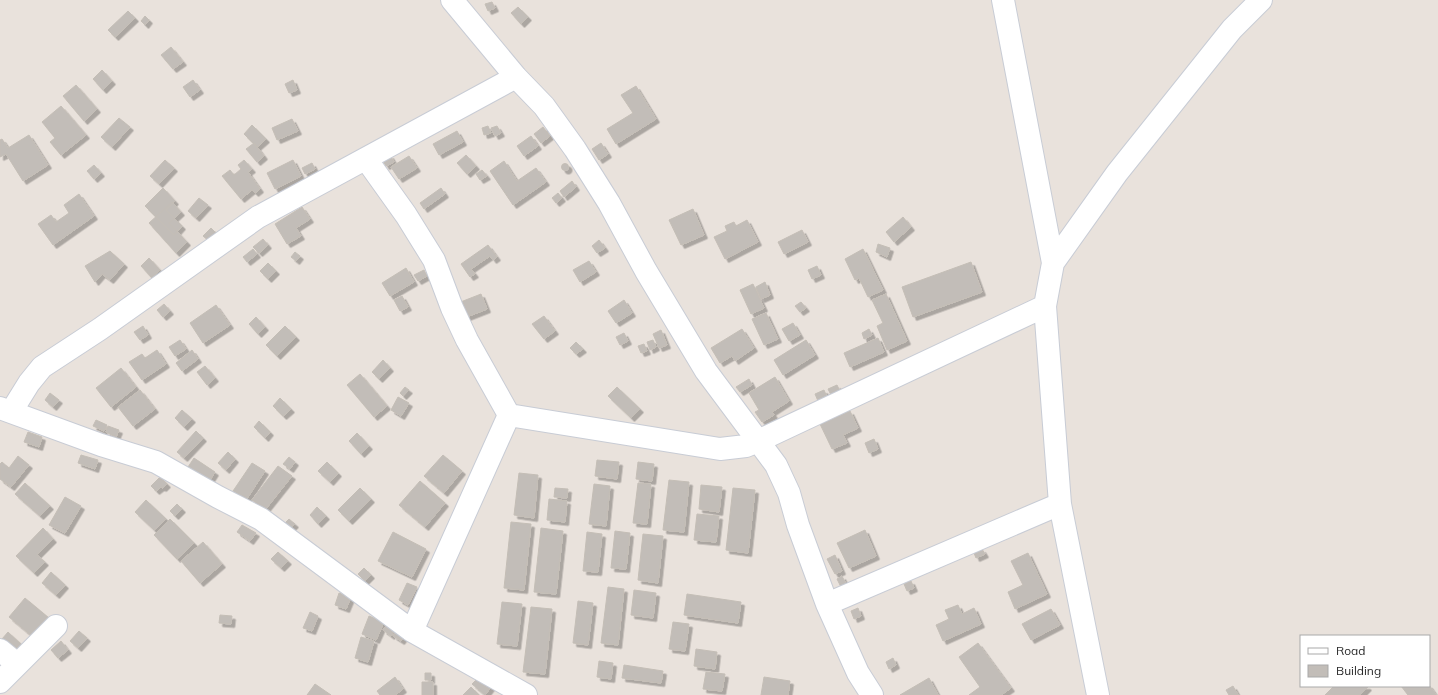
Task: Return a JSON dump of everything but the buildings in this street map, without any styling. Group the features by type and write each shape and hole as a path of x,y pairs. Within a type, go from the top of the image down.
{"street":[{"path":"452,0 516,77 544,106 575,149 609,203 646,271 706,371 776,465 789,493 798,525 827,604 858,673 872,695"},
{"path":"1003,0 1053,263 1045,306 1060,504 1098,695"},
{"path":"1053,263 1117,173 1232,29 1261,0"},
{"path":"516,77 258,217 100,329 42,367 6,410 101,445 156,462 261,519 412,631 526,695"},
{"path":"366,159 406,215 434,260 455,315 467,340 509,415"},
{"path":"509,415 720,449 746,446 758,442 1045,306"},
{"path":"412,631 509,415"},
{"path":"827,604 1060,504"},
{"path":"0,682 56,626"},
{"path":"0,650 17,664"}]}
